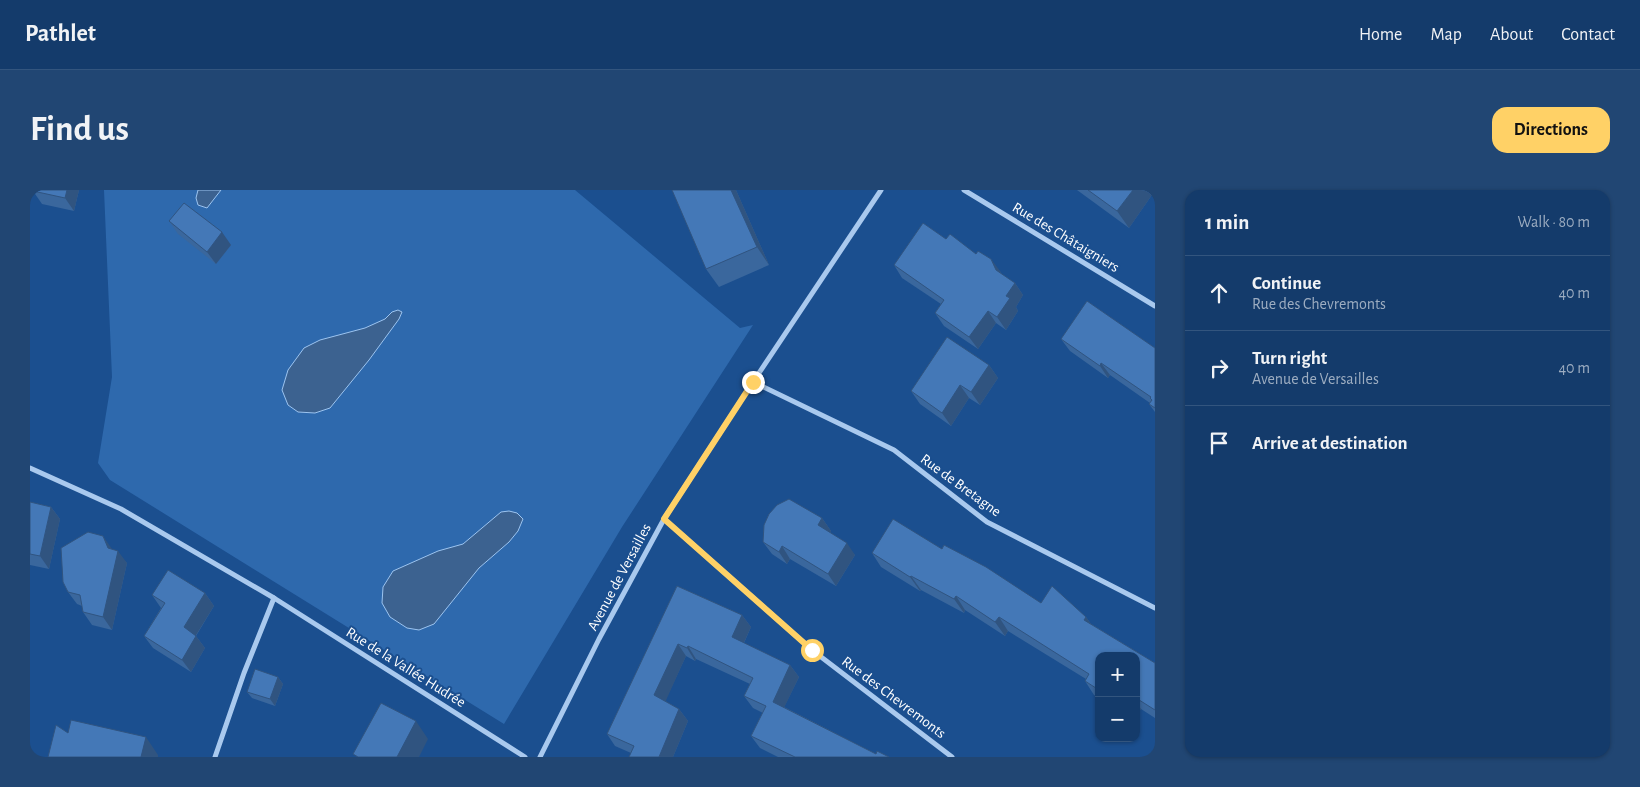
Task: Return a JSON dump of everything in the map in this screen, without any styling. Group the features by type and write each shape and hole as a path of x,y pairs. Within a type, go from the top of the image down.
{"street":[{"name":"Avenue de Versailles","path":"540,757 599,640 664,519 881,190"},
{"name":"Rue des Châtaigniers","path":"964,190 1155,306"},
{"name":"Rue de Bretagne","path":"753,382 894,450 987,522 1155,608"},
{"name":"Rue de la Vallée Hudrée","path":"30,468 121,509 274,598 526,757"},
{"name":"Rue des Chevremonts","path":"664,519 812,650 952,757"},
{"path":"215,757 244,673 274,598"}],"shaded area":[{"path":"104,190 575,190 740,328 753,325 622,527 504,724 110,480 98,463 112,377"},
{"path":"198,190 221,190 207,208 198,205 196,198"},
{"path":"398,310 402,312 399,319 330,408 315,413 298,412 288,405 282,390 288,370 304,348 320,340 365,328 385,319 392,312"},
{"path":"501,512 517,513 523,519 518,531 509,542 479,568 434,624 419,630 407,628 390,617 382,603 383,587 393,571 438,551 463,544"}],"building":[{"path":"33,190 67,190 65,198"},
{"path":"672,190 731,190 757,247 706,269"},
{"path":"1088,190 1133,190 1117,211"},
{"path":"184,203 222,232 207,252 169,221"},
{"path":"923,223 946,239 950,234 976,254 978,251 991,259 996,270 1015,283 1006,296 1010,298 997,317 988,311 969,337 935,313 944,300 894,265"},
{"path":"1087,301 1155,348 1155,408 1149,404 1152,400 1151,397 1101,363 1100,366 1061,339"},
{"path":"947,337 989,365 971,392 960,385 942,413 911,391"},
{"path":"789,499 822,518 818,525 847,543 828,574 782,546 779,552 763,542 764,525 769,514 777,505"},
{"path":"30,502 51,507 40,556 30,554"},
{"path":"893,519 942,549 944,545 986,567 1041,603 1052,586 1086,617 1084,620 1137,652 1095,652 1095,687 1085,681 1089,674 999,617 995,622 956,596 954,599 910,577 872,553"},
{"path":"88,532 103,536 108,548 118,551 103,617 83,612 80,595 68,592 63,582 61,548"},
{"path":"168,570 205,593 184,627 196,636 182,660 144,636 165,603 152,595"},
{"path":"677,586 742,615 732,637 790,665 773,702 876,754 877,751 889,757 795,757 751,736 766,706 744,696 753,678 688,646 687,648 678,644 654,695 679,709 659,757 629,757 634,746 607,734"},
{"path":"1140,654 1155,663 1155,710 1140,701"},
{"path":"255,669 278,677 270,699 247,692"},
{"path":"381,703 416,721 397,757 358,757 353,754"},
{"path":"71,720 146,737 141,757 48,757 56,725 68,733"}],"route":[{"path":"753,382 664,519 812,650"}]}
